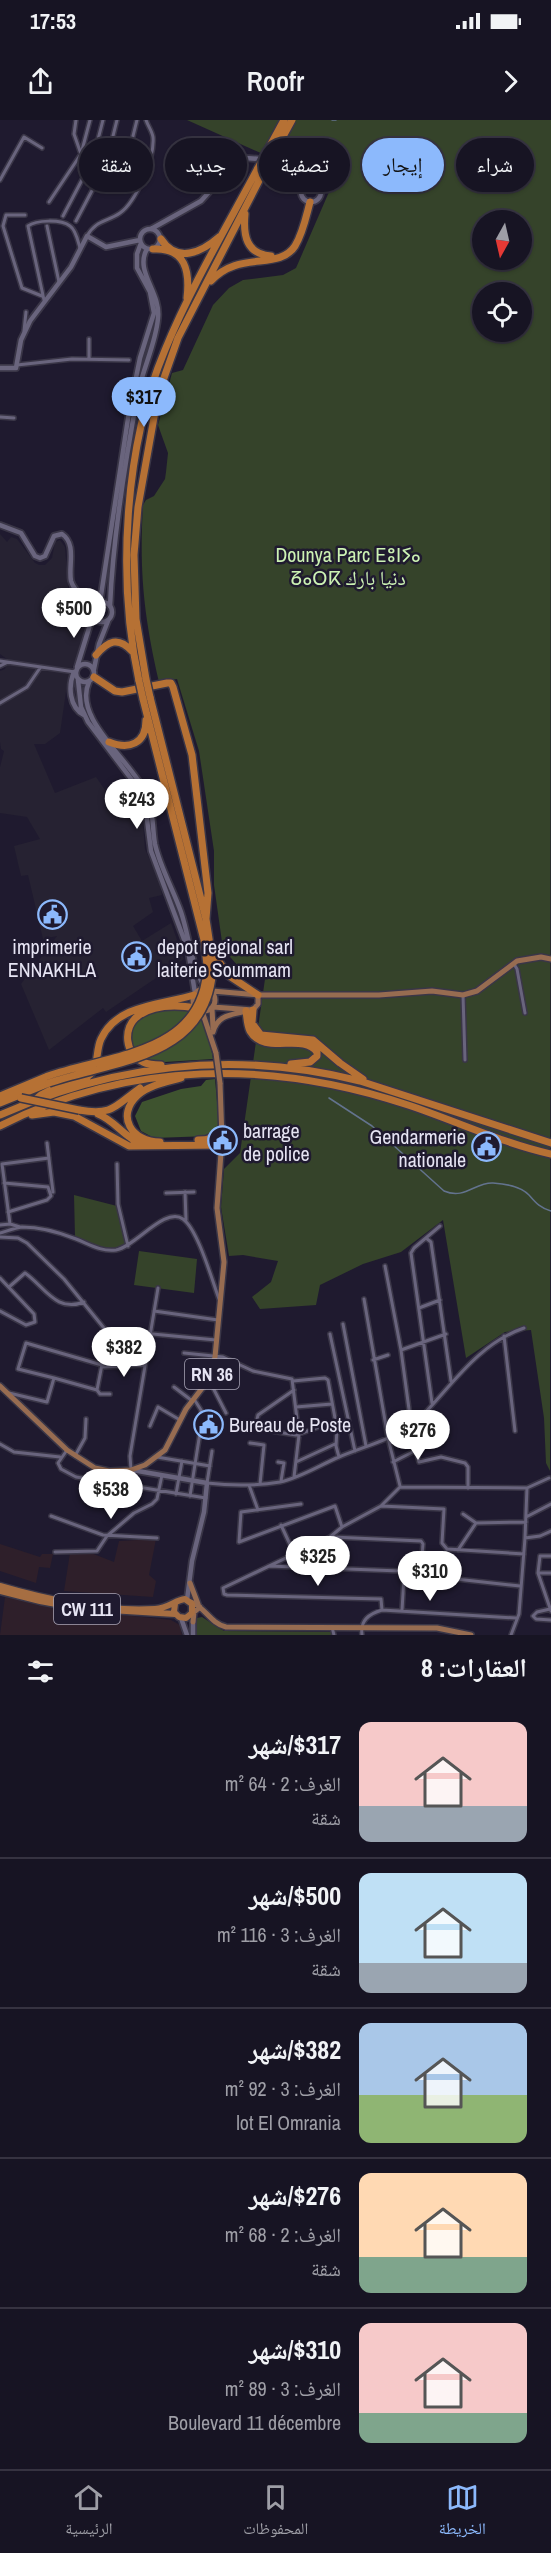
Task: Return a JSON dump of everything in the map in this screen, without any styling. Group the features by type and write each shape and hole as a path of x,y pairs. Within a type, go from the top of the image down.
{"highway":[{"path":"276,138 284,120"},
{"path":"281,138 292,120"},
{"path":"258,995 238,984 228,975 220,963 210,938 133,652 126,569 131,496 142,426 151,390 165,351 187,303 223,233 259,173"},
{"path":"142,680 134,594 134,547 150,434 162,382 178,338 246,208 259,175"},
{"path":"246,208 243,232 248,244 259,253 273,256 286,251 291,246 308,201"},
{"path":"203,289 228,267 248,261 274,260 293,249 301,234 308,201"},
{"path":"150,249 168,249 176,253 189,254 201,251 223,233"},
{"path":"160,238 168,249"},
{"path":"176,253 188,271 187,303"},
{"path":"96,655 107,643 115,641 123,642 133,652"},
{"path":"92,676 122,692 171,683 186,727 192,755 208,893 206,919"},
{"path":"109,742 123,747 137,743 146,730 147,698"},
{"path":"146,712 210,965"},
{"path":"0,1096 48,1079 131,1059 174,1042 192,1026 204,1005 211,986 210,938"},
{"path":"33,1102 43,1094 88,1076 96,1065 98,1047 103,1035 124,1015 141,1007 194,994"},
{"path":"200,1010 172,1006 147,1011 133,1020 127,1032 129,1048 137,1059 163,1065 310,1062 317,1056 317,1052 309,1046 264,1042 256,1037 250,1031 252,1009"},
{"path":"252,1009 252,1023 261,1035 314,1040 356,1075 391,1090"},
{"path":"0,1115 100,1080 191,1064"},
{"path":"258,1064 328,1073 391,1090 551,1143"},
{"path":"0,1103 21,1098 93,1112 114,1109 141,1087 197,1073"},
{"path":"0,1126 49,1104 102,1088 158,1077 197,1073 252,1073 332,1084 408,1104 472,1130 551,1154"},
{"path":"0,1103 48,1079"},
{"path":"166,1082 142,1092 131,1104 128,1118 132,1131 144,1140 152,1142 206,1142 222,1145"},
{"path":"93,1112 115,1122 130,1138 152,1147"},
{"path":"12,1120 40,1113 61,1113 79,1118 122,1143 152,1147 206,1142"},
{"name":"CW 111","path":"0,1586 66,1602 155,1609 175,1604"},
{"name":"CW 111","path":"0,1591 78,1608 178,1616"},
{"path":"180,1599 189,1601 193,1609 192,1619 178,1616 175,1604 180,1599"}],"main road":[{"path":"252,1009 213,1007 200,1010 193,1002 194,994 205,988 212,991 258,995 379,995 432,991 463,995 477,991 513,963 529,958 551,959"},
{"path":"212,991 215,997 213,1007"},
{"path":"252,1009 258,995"},
{"path":"213,1032 223,1017 252,1009 276,995"},
{"name":"RN 36","path":"213,1007 214,1045"},
{"name":"RN 36","path":"0,1386 74,1457 95,1468 109,1471 131,1470 157,1457 165,1450 180,1420 209,1380 215,1357 224,1256 217,1208 222,1124 216,1053 200,1010"},
{"path":"206,1142 222,1124"},
{"path":"190,1583 199,1606 214,1623 226,1627 437,1628 471,1635"},
{"path":"189,1601 199,1606"},
{"path":"192,1619 199,1606"}],"street":[{"path":"76,120 74,134 79,148"},
{"path":"85,138 90,120"},
{"path":"98,138 103,120"},
{"path":"112,138 117,120"},
{"path":"132,138 137,120"},
{"path":"146,120 152,138"},
{"path":"0,180 24,137 42,148"},
{"path":"18,147 25,150"},
{"path":"49,202 79,157"},
{"path":"93,608 98,603 140,358 154,313 150,292 137,268 137,254 143,232 201,201 237,163 254,157 259,159"},
{"path":"63,216 79,186"},
{"path":"76,221 91,192"},
{"path":"24,333 43,298 59,282 96,223 126,208 136,192"},
{"path":"302,192 308,201 320,197 320,192"},
{"path":"25,215 5,216 3,226 22,288 43,298"},
{"path":"165,221 159,245 150,249 143,258 143,267 157,299 158,321 145,365 127,460 110,606 112,612 96,655 85,695 88,710 109,742 139,780 149,799 157,850 181,911 198,975 205,988"},
{"path":"43,298 27,230 29,224 55,222 71,226 81,249"},
{"path":"47,226 59,282"},
{"path":"151,229 156,231 160,238"},
{"path":"87,236 102,246 111,247 141,241"},
{"path":"141,241 150,249"},
{"path":"0,368 14,370 17,365 26,312"},
{"path":"89,339 89,359"},
{"path":"17,365 89,359 129,360"},
{"path":"0,417 14,418"},
{"path":"0,525 21,533 35,556 40,558 45,556 54,536 62,534 70,544 72,585 93,608 93,615 71,683 72,699 77,710 84,714 135,784 143,799 148,815 151,851 188,950 194,994"},
{"path":"86,599 110,606"},
{"path":"93,615 101,622 110,618"},
{"path":"0,661 75,671 87,664 92,676"},
{"path":"0,666 6,663"},
{"path":"0,703 27,687 40,668"},
{"path":"75,671 84,714"},
{"path":"78,680 92,676"},
{"path":"513,963 517,969 525,1013"},
{"path":"463,995 465,1060"},
{"path":"47,1143 53,1192"},
{"path":"10,1224 2,1167 4,1163 49,1158"},
{"path":"117,1164 118,1204 128,1246"},
{"path":"4,1183 48,1187 51,1196 47,1200 8,1212"},
{"path":"185,1192 186,1222"},
{"path":"166,1193 194,1192"},
{"path":"0,1225 10,1224 70,1237 105,1250 117,1250 128,1246 163,1220 179,1217 186,1222 198,1241 220,1302"},
{"path":"432,1403 411,1253 440,1226"},
{"path":"0,1235 22,1227"},
{"path":"0,1235 23,1240 64,1279 108,1333 97,1390"},
{"path":"426,1238 431,1242 451,1381"},
{"path":"385,1266 401,1350 411,1424"},
{"path":"9,1287 25,1273 58,1303 68,1305 85,1302"},
{"path":"0,1278 34,1314 35,1322 26,1325 0,1311"},
{"path":"158,1288 130,1456 131,1470 232,1486 281,1482 388,1438 420,1419 451,1381 504,1336 524,1328"},
{"path":"364,1299 373,1360 400,1487"},
{"path":"419,1308 440,1300"},
{"path":"153,1311 218,1320"},
{"path":"343,1324 366,1446"},
{"path":"108,1333 217,1340"},
{"path":"330,1334 355,1451"},
{"path":"401,1350 446,1334"},
{"path":"504,1336 515,1431"},
{"path":"110,1394 100,1394 97,1390 18,1369 26,1343 102,1366 145,1365"},
{"path":"184,1353 226,1358 259,1372 288,1377 293,1381 327,1379 336,1421 336,1443 339,1457"},
{"path":"373,1360 388,1355"},
{"path":"9,1393 47,1402 54,1378"},
{"path":"209,1380 226,1413"},
{"path":"293,1381 299,1435 294,1477"},
{"path":"174,1387 193,1400 201,1410 202,1420 190,1496"},
{"path":"255,1428 258,1414 294,1390"},
{"path":"296,1407 332,1404"},
{"path":"150,1426 158,1407 180,1420"},
{"path":"74,1457 85,1438 86,1419"},
{"path":"246,1427 299,1435 336,1421"},
{"path":"393,1462 434,1441"},
{"path":"250,1443 264,1445 260,1484"},
{"path":"296,1462 336,1443"},
{"path":"0,1444 14,1452 60,1457"},
{"path":"67,1450 58,1463 61,1469 76,1477 206,1498"},
{"path":"189,1601 192,1561 206,1498 212,1451"},
{"path":"416,1451 419,1462 441,1458 465,1463 468,1467 468,1488"},
{"path":"157,1457 210,1466"},
{"path":"176,1494 182,1461"},
{"path":"278,1462 284,1463 281,1482"},
{"path":"55,1552 97,1551 100,1543 107,1536 135,1513 157,1499 162,1475"},
{"path":"382,1610 381,1599 227,1595 223,1592 224,1586 330,1537 342,1527 381,1506 400,1487 526,1488 549,1478"},
{"path":"249,1485 258,1510"},
{"path":"511,1635 519,1614 526,1488"},
{"path":"301,1504 241,1512 239,1542 335,1506 342,1527"},
{"path":"463,1515 476,1523 526,1519 551,1504"},
{"path":"381,1506 444,1509 442,1543 447,1549 524,1554"},
{"path":"51,1516 107,1536 157,1538"},
{"path":"458,1550 476,1523"},
{"path":"281,1525 294,1553"},
{"path":"525,1538 540,1536 551,1530"},
{"path":"330,1537 421,1541 423,1544 421,1568 429,1576 520,1586"},
{"path":"551,1556 540,1556 538,1573 550,1608 537,1612 533,1616 536,1619 551,1620"},
{"path":"266,1566 400,1571 404,1577 402,1610"},
{"path":"538,1573 551,1573"},
{"path":"362,1635 361,1627 366,1617 382,1610 516,1618"},
{"path":"178,1616 187,1635"},
{"path":"192,1619 193,1635"},
{"path":"332,1627 334,1635"}],"shaded area":[{"path":"0,534 7,542 11,537 17,539 39,565 45,565 52,558 55,542 60,540 65,547 70,608 88,616 78,653 68,678 60,733 45,744 34,744 55,793 96,777 114,803 131,789 142,807 145,849 159,880 162,895 149,898 153,912 133,926 142,941 171,923 184,959 106,1012 103,1008 49,1050 21,984 57,936 43,939 28,875 21,876 14,846 40,839 27,817 0,813 0,767 4,751 1,749 0,742 0,671 5,669 7,659 0,654"},
{"path":"156,1539 149,1575 156,1581 153,1597 64,1591 70,1553 91,1553 114,1562 119,1541"},
{"path":"0,1544 40,1557 42,1554 53,1554 50,1568 39,1567 36,1583 0,1571"},
{"path":"5,1597 75,1610 171,1620 180,1625 182,1635 0,1635"}],"green space":[{"name":"Dounya Parc ⴹⵓⵏⵢⴰ ⵒⴰⵔⴽ دنيا بارك","path":"187,120 551,120 550,1471 546,1463 544,1418 531,1330 505,1332 466,1358 443,1220 401,1252 363,1264 320,1285 316,1305 260,1309 252,1297 271,1282 278,1261 243,1255 229,1256 221,1207 224,1169 240,1153 265,979 239,967 223,949 214,885 214,851 199,751 177,679 159,682 150,636 142,573 143,505 146,500 154,496 165,479 168,453 158,425 172,373 183,370 213,305 229,288 243,280 283,275 296,268 329,192 350,192 350,138 259,138 259,152 247,147 247,138 227,138"},
{"path":"166,1010 183,1010 200,1014 210,1042 213,1059 149,1063 132,1050 132,1032 137,1021 149,1014"},
{"path":"215,1079 219,1124 209,1136 154,1138 141,1131 135,1116 142,1102 181,1089 201,1086 206,1080"},
{"path":"74,1195 117,1206 127,1246 106,1248 75,1237"},
{"path":"139,1251 197,1259 194,1293 134,1285"},
{"path":"202,1617 224,1631 331,1632 332,1635 196,1635 197,1618"}],"waterway":[{"path":"329,1098 372,1126 444,1191 464,1192 487,1183 508,1185 521,1189 539,1205 551,1211"}],"place":[{"name":"imprimerie ENNAKHLA","path":"52,915"},
{"name":"depot regional sarl laiterie Soummam","path":"136,957"},
{"name":"barrage de police","path":"222,1141"},
{"name":"Gendarmerie nationale","path":"487,1147"},
{"name":"Bureau de Poste","path":"208,1424"}]}
